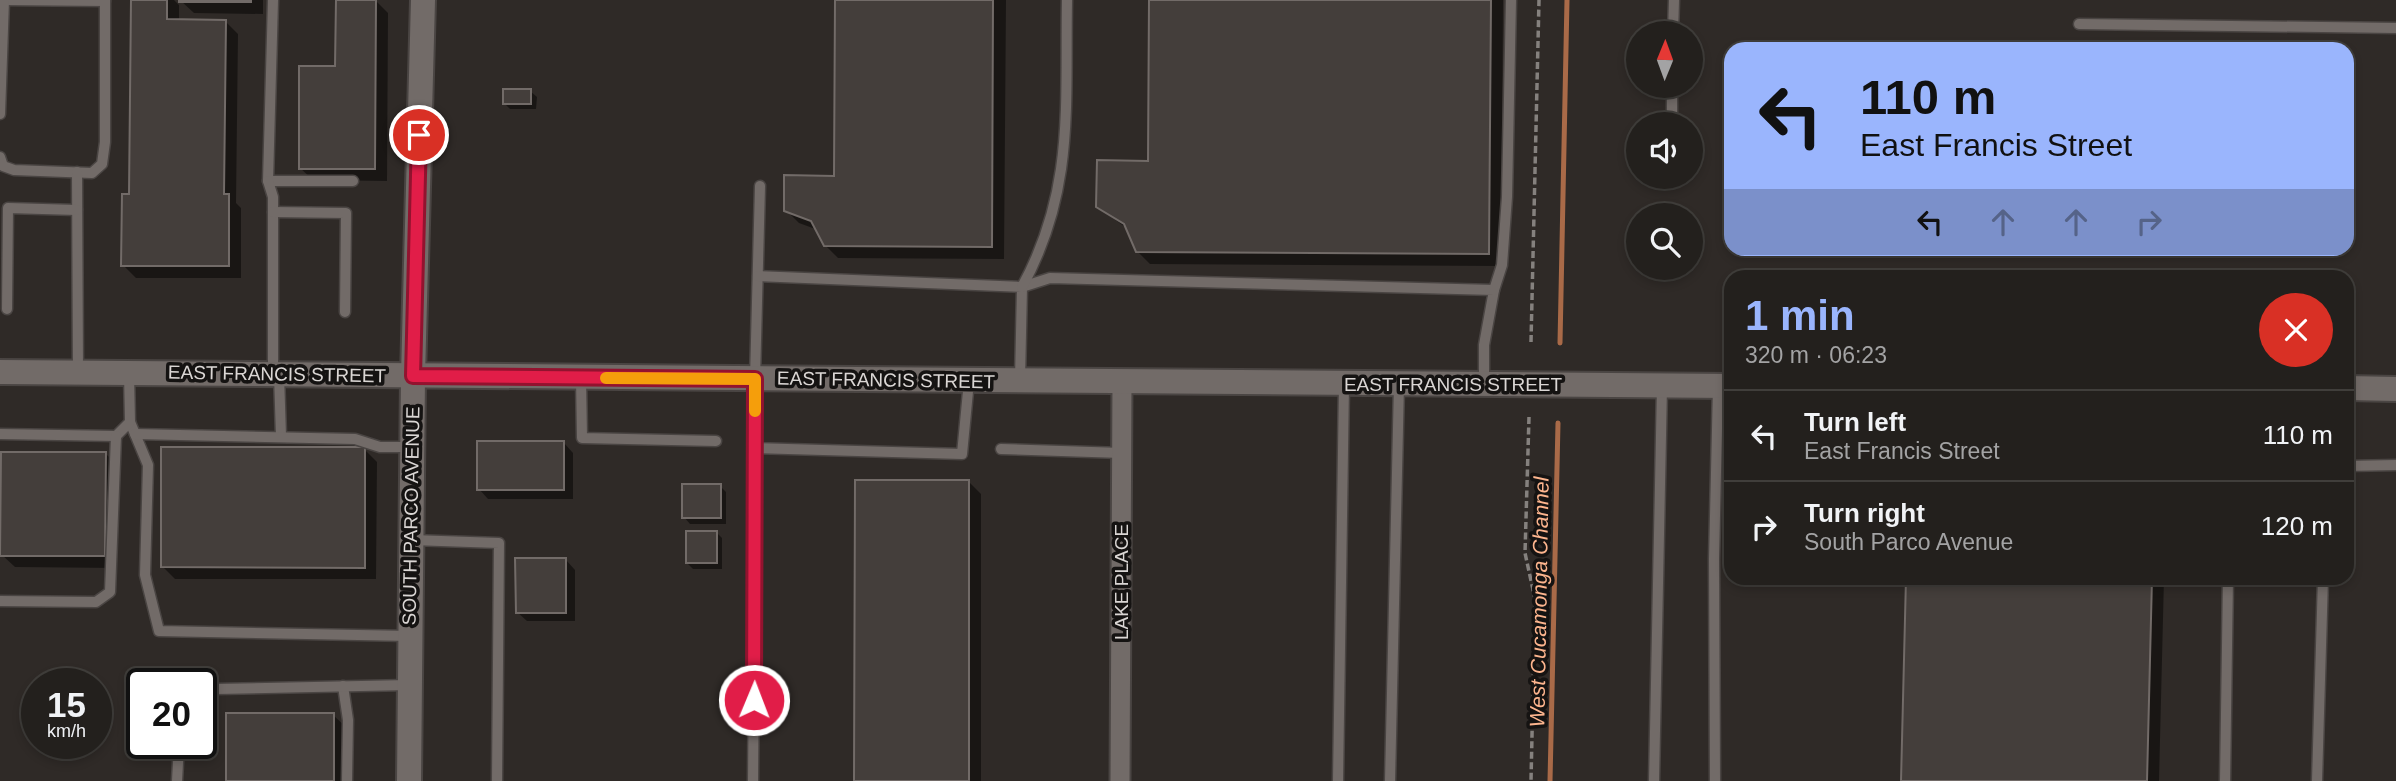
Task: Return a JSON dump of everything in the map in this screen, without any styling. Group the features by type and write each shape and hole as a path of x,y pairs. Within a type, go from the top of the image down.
{"street":[{"name":"SOUTH PARCO AVENUE","path":"409,781 413,376 423,0"},
{"name":"EAST FRANCIS STREET","path":"0,372 1724,386"},
{"name":"LAKE PLACE","path":"1120,781 1122,383"},
{"path":"2354,388 2396,389"}],"lane":[{"path":"0,114 4,0 105,1 105,142 102,164 92,173 14,170 3,166 0,157"},
{"path":"273,0 268,181 273,212 276,374 281,436"},
{"path":"1020,382 1022,287 1054,215 1065,156 1067,0"},
{"path":"1484,384 1484,345 1494,290 1502,265 1507,197 1511,0"},
{"path":"1673,21 1674,0"},
{"path":"2079,24 2396,29"},
{"path":"77,172 78,372"},
{"path":"268,181 353,181"},
{"path":"753,781 755,379 760,186"},
{"path":"8,309 8,208 77,210"},
{"path":"273,212 346,214 345,312"},
{"path":"758,276 1022,287 1050,278 1494,290"},
{"path":"129,373 130,422 148,464 145,575 159,631 410,636"},
{"path":"581,377 582,438 716,441"},
{"path":"756,448 962,454 969,381"},
{"path":"1338,781 1343,384"},
{"path":"1390,781 1399,384"},
{"path":"1654,781 1662,385"},
{"path":"1715,781 1714,559 1724,386"},
{"path":"0,601 96,602 110,592 116,436 130,422"},
{"path":"0,434 116,436"},
{"path":"135,434 355,439 380,447 412,447"},
{"path":"1001,449 1122,453"},
{"path":"2354,466 2396,465"},
{"path":"411,540 499,543 496,781"},
{"path":"2225,781 2228,585"},
{"path":"2317,781 2323,585"},
{"path":"217,689 410,685"},
{"path":"343,686 348,720 347,781"},
{"path":"177,781 178,759"}],"path":[{"path":"1531,342 1539,0"},
{"path":"1529,417 1525,553 1535,599 1531,781"}],"building":[{"path":"131,0 167,0 167,19 226,20 224,194 229,194 229,266 121,266 122,194 129,194"},
{"path":"251,0 251,2 179,2"},
{"path":"336,0 376,0 375,169 299,169 299,66 335,66"},
{"path":"835,0 993,0 992,247 824,246 811,221 784,211 784,175 834,176"},
{"path":"1149,0 1491,0 1489,254 1136,252 1124,224 1096,207 1097,160 1148,161"},
{"path":"503,89 531,89 531,104 503,104"},
{"path":"477,441 564,441 564,490 477,490"},
{"path":"161,447 365,447 365,568 161,567"},
{"path":"1,452 106,452 105,556 0,556"},
{"path":"855,480 969,480 969,781 854,781"},
{"path":"682,484 721,484 721,518 682,518"},
{"path":"686,531 717,531 717,563 686,563"},
{"path":"515,558 566,558 566,613 516,613"},
{"path":"1906,585 2152,585 2147,781 1901,781"},
{"path":"226,713 334,713 334,781 226,781"}],"waterway":[{"name":"West Cucamonga Channel","path":"1560,343 1567,0"},
{"name":"West Cucamonga Channel","path":"1550,781 1558,423"}],"slow traffic":[{"path":"606,378 755,379 755,411"}],"route":[{"path":"419,135 413,376 755,379 754,700"}]}
